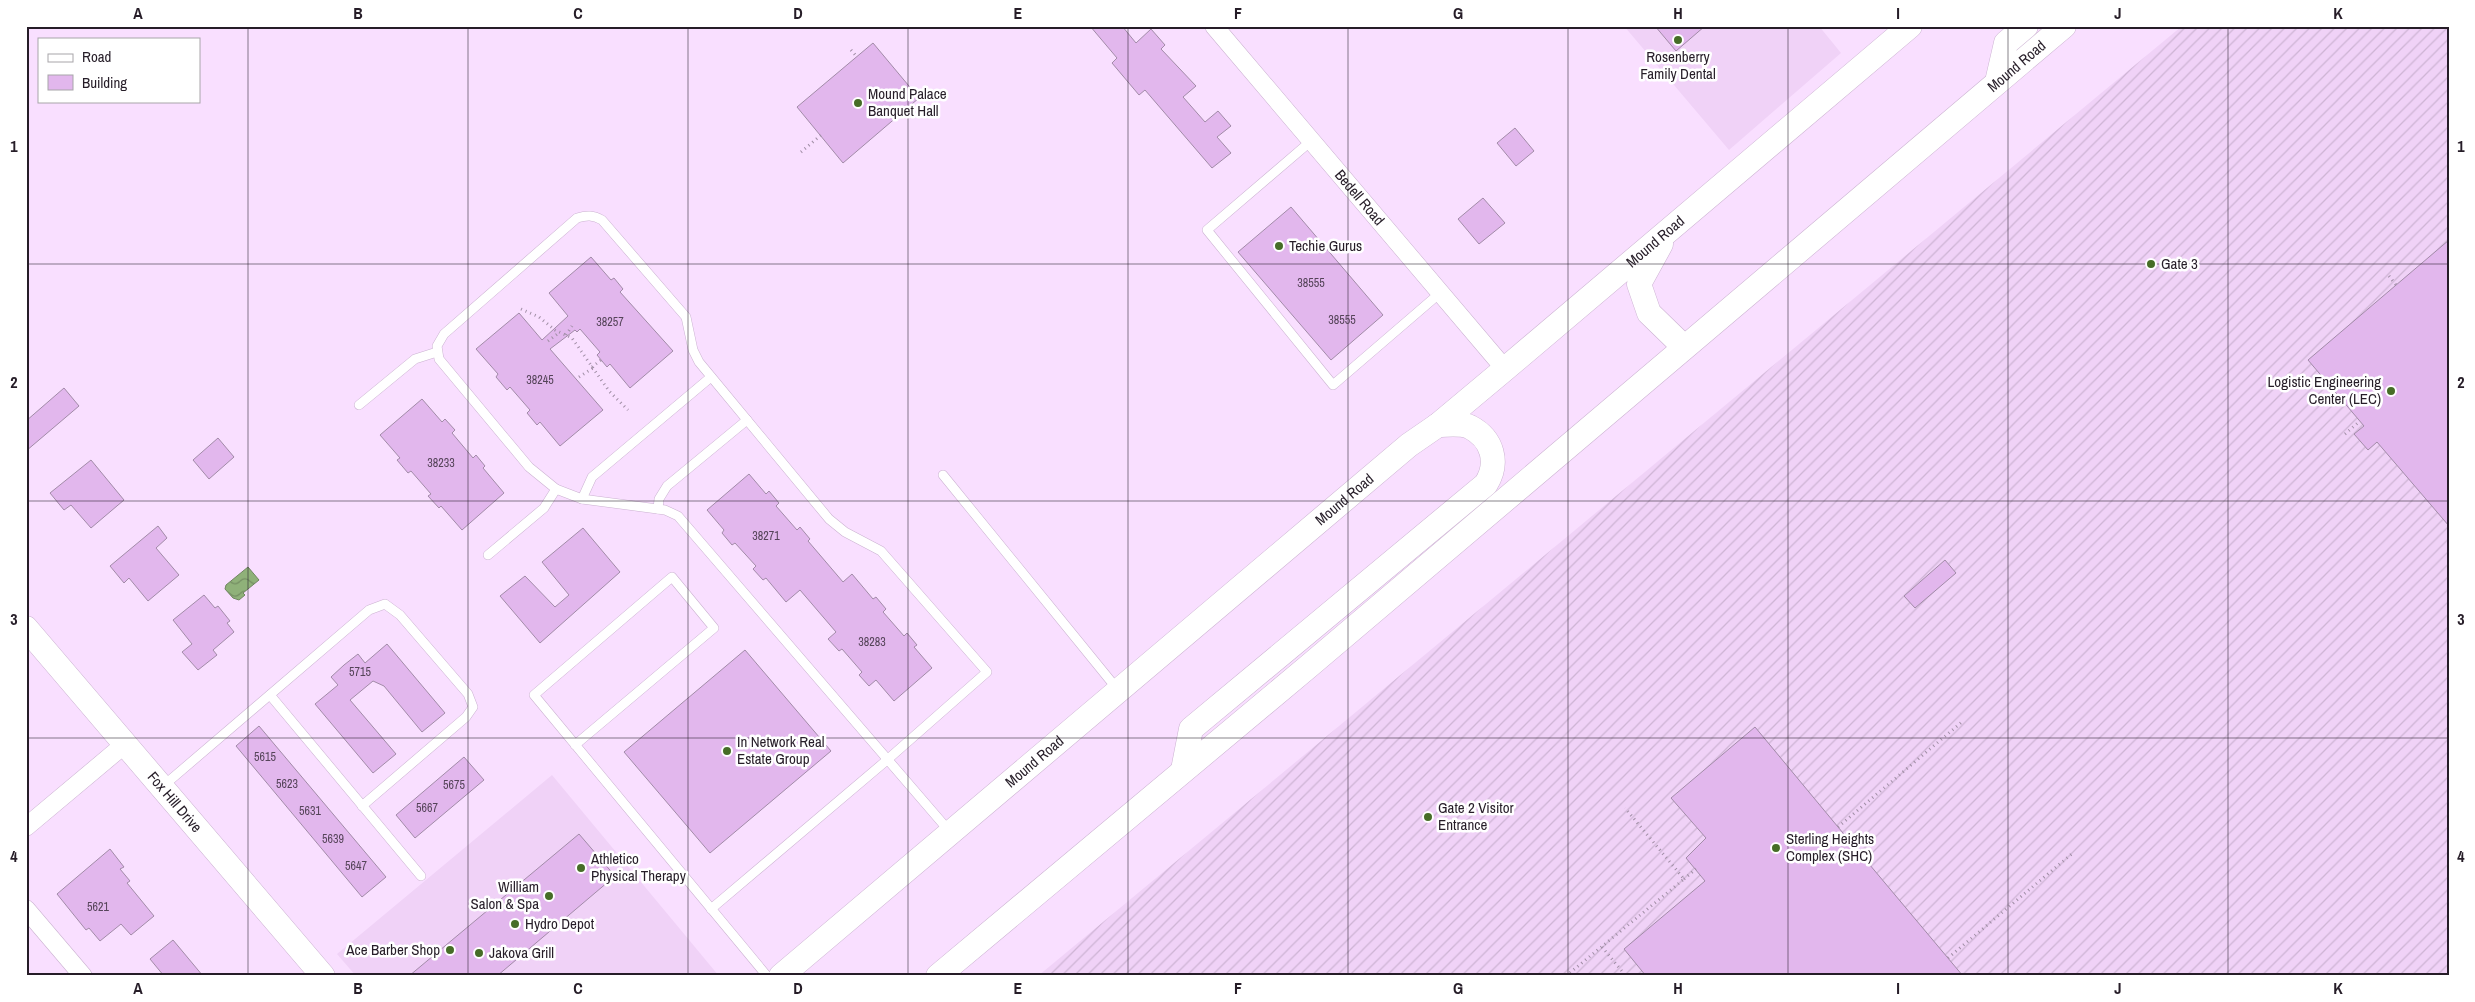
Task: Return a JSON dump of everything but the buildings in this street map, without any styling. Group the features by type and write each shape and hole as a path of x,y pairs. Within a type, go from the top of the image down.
{"main road":[{"name":"Mound Road","path":"781,976 1409,445 1438,425 1505,369 1910,26"},
{"path":"1997,82 2006,43 2026,26"},
{"name":"Mound Road","path":"938,976 1309,666 2064,26"},
{"path":"1670,229 1639,284 1649,313 1684,347"},
{"path":"1183,770 1191,729 1486,484 1494,472 1492,450 1484,438 1469,427 1438,425"},
{"name":"Fox Hill Drive","path":"26,628 323,976"}],"street":[{"name":"Bedell Road","path":"1214,26 1505,369"},
{"path":"26,827 125,744"},
{"path":"26,909 82,976"}],"lane":[{"path":"1311,141 1207,230 1333,385 1440,293"},
{"path":"711,909 888,760 987,672 881,551 845,532 829,519 695,356 686,317 602,220 589,215 577,218 444,334 437,346 437,352 443,365 529,467 556,489 582,499 658,509 673,512 678,516 888,760 950,833"},
{"path":"359,405 416,359 437,352"},
{"path":"582,499 592,476 712,377"},
{"path":"658,509 659,499 667,486 747,420"},
{"path":"944,475 1119,691"},
{"path":"488,556 544,508 556,489"},
{"path":"575,745 714,628 672,577 534,695 575,745 767,976"},
{"path":"162,787 369,610 384,604 400,615 468,694 472,707 466,717 362,806"},
{"path":"270,694 420,876"}],"path":[{"path":"851,50 857,57"},
{"path":"801,152 821,135"},
{"path":"2389,276 2396,285"},
{"path":"520,309 539,317 572,338 608,391 628,410"},
{"path":"566,335 572,326"},
{"path":"548,341 560,332"},
{"path":"579,377 601,360"},
{"path":"2345,434 2360,421"},
{"path":"1838,826 1963,721"},
{"path":"1625,808 1684,879"},
{"path":"1948,958 2074,852"},
{"path":"1566,976 1696,869"},
{"path":"1602,947 1626,976"}],"shaded area":[{"path":"1624,26 1819,26 1841,53 1729,150"},
{"path":"2182,26 2449,26 2449,976 1038,976"},
{"path":"552,775 719,976 356,976 337,954"}],"water":[{"path":"248,567 259,580 243,593 245,595 239,600 233,598 225,589 226,585"}],"place":[{"name":"Rosenberry Family Dental","path":"1678,40"},
{"name":"Mound Palace Banquet Hall","path":"858,103"},
{"name":"Techie Gurus","path":"1279,246"},
{"name":"Gate 3","path":"2151,264"},
{"name":"Logistic Engineering Center (LEC)","path":"2391,391"},
{"name":"In Network Real Estate Group","path":"727,751"},
{"name":"Gate 2 Visitor Entrance","path":"1428,817"},
{"name":"Sterling Heights Complex (SHC)","path":"1776,848"},
{"name":"Athletico Physical Therapy","path":"581,868"},
{"name":"William Salon & Spa","path":"549,896"},
{"name":"Hydro Depot","path":"515,924"},
{"name":"Ace Barber Shop","path":"450,950"},
{"name":"Jakova Grill","path":"479,953"}]}
